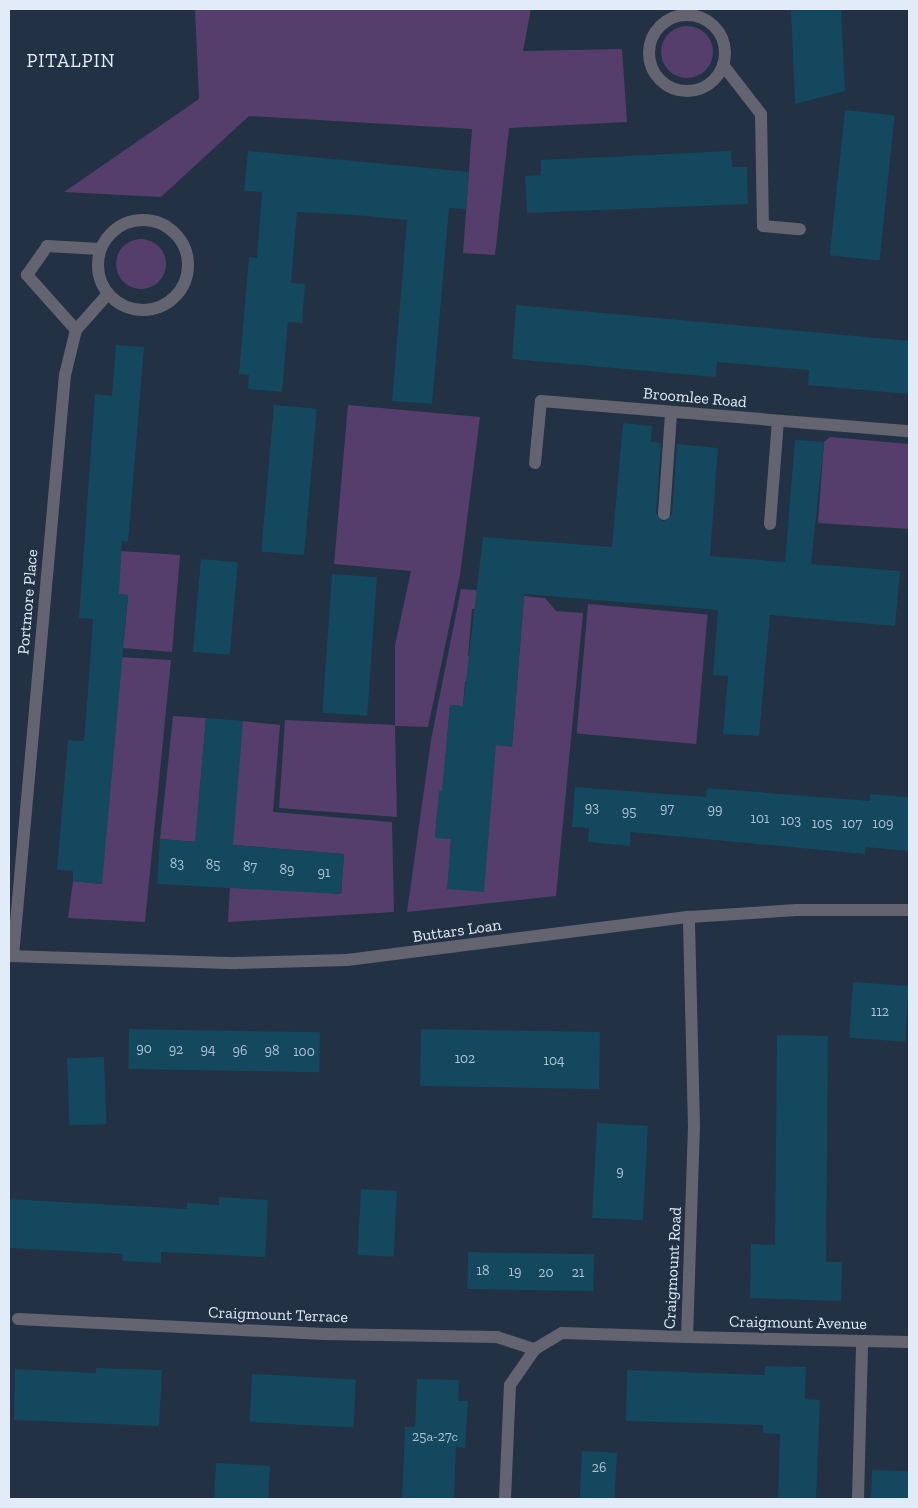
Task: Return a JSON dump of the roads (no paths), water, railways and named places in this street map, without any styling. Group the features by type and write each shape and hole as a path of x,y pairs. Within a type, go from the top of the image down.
{"street":[{"path":"710,22 714,9"},
{"path":"724,65 709,84 686,91 664,83 650,64 651,40 665,21 688,14 710,22 724,41 724,65 761,114 763,226 800,229"},
{"path":"135,220 159,222 178,236 188,257 186,281 172,300 151,310 128,308 108,294 98,273 100,249 114,230 135,220"},
{"path":"76,330 27,275 47,246 100,249"},
{"name":"Portmore Place","path":"11,956 64,385 76,330 108,294"},
{"name":"Broomlee Road","path":"535,463 541,401 909,432"},
{"path":"664,514 671,413"},
{"path":"770,524 778,421"},
{"name":"Buttars Loan","path":"11,956 236,963 347,960 689,917 797,910 909,910"},
{"name":"Craigmount Road","path":"505,1499 510,1385 535,1349 562,1332 687,1338 694,1127 689,917"},
{"name":"Craigmount Terrace","path":"18,1319 324,1334 497,1337 535,1349"},
{"name":"Craigmount Avenue","path":"687,1338 909,1342"},
{"path":"858,1499 862,1341"}],"district":[{"name":"PITALPIN","path":"71,61"}]}
